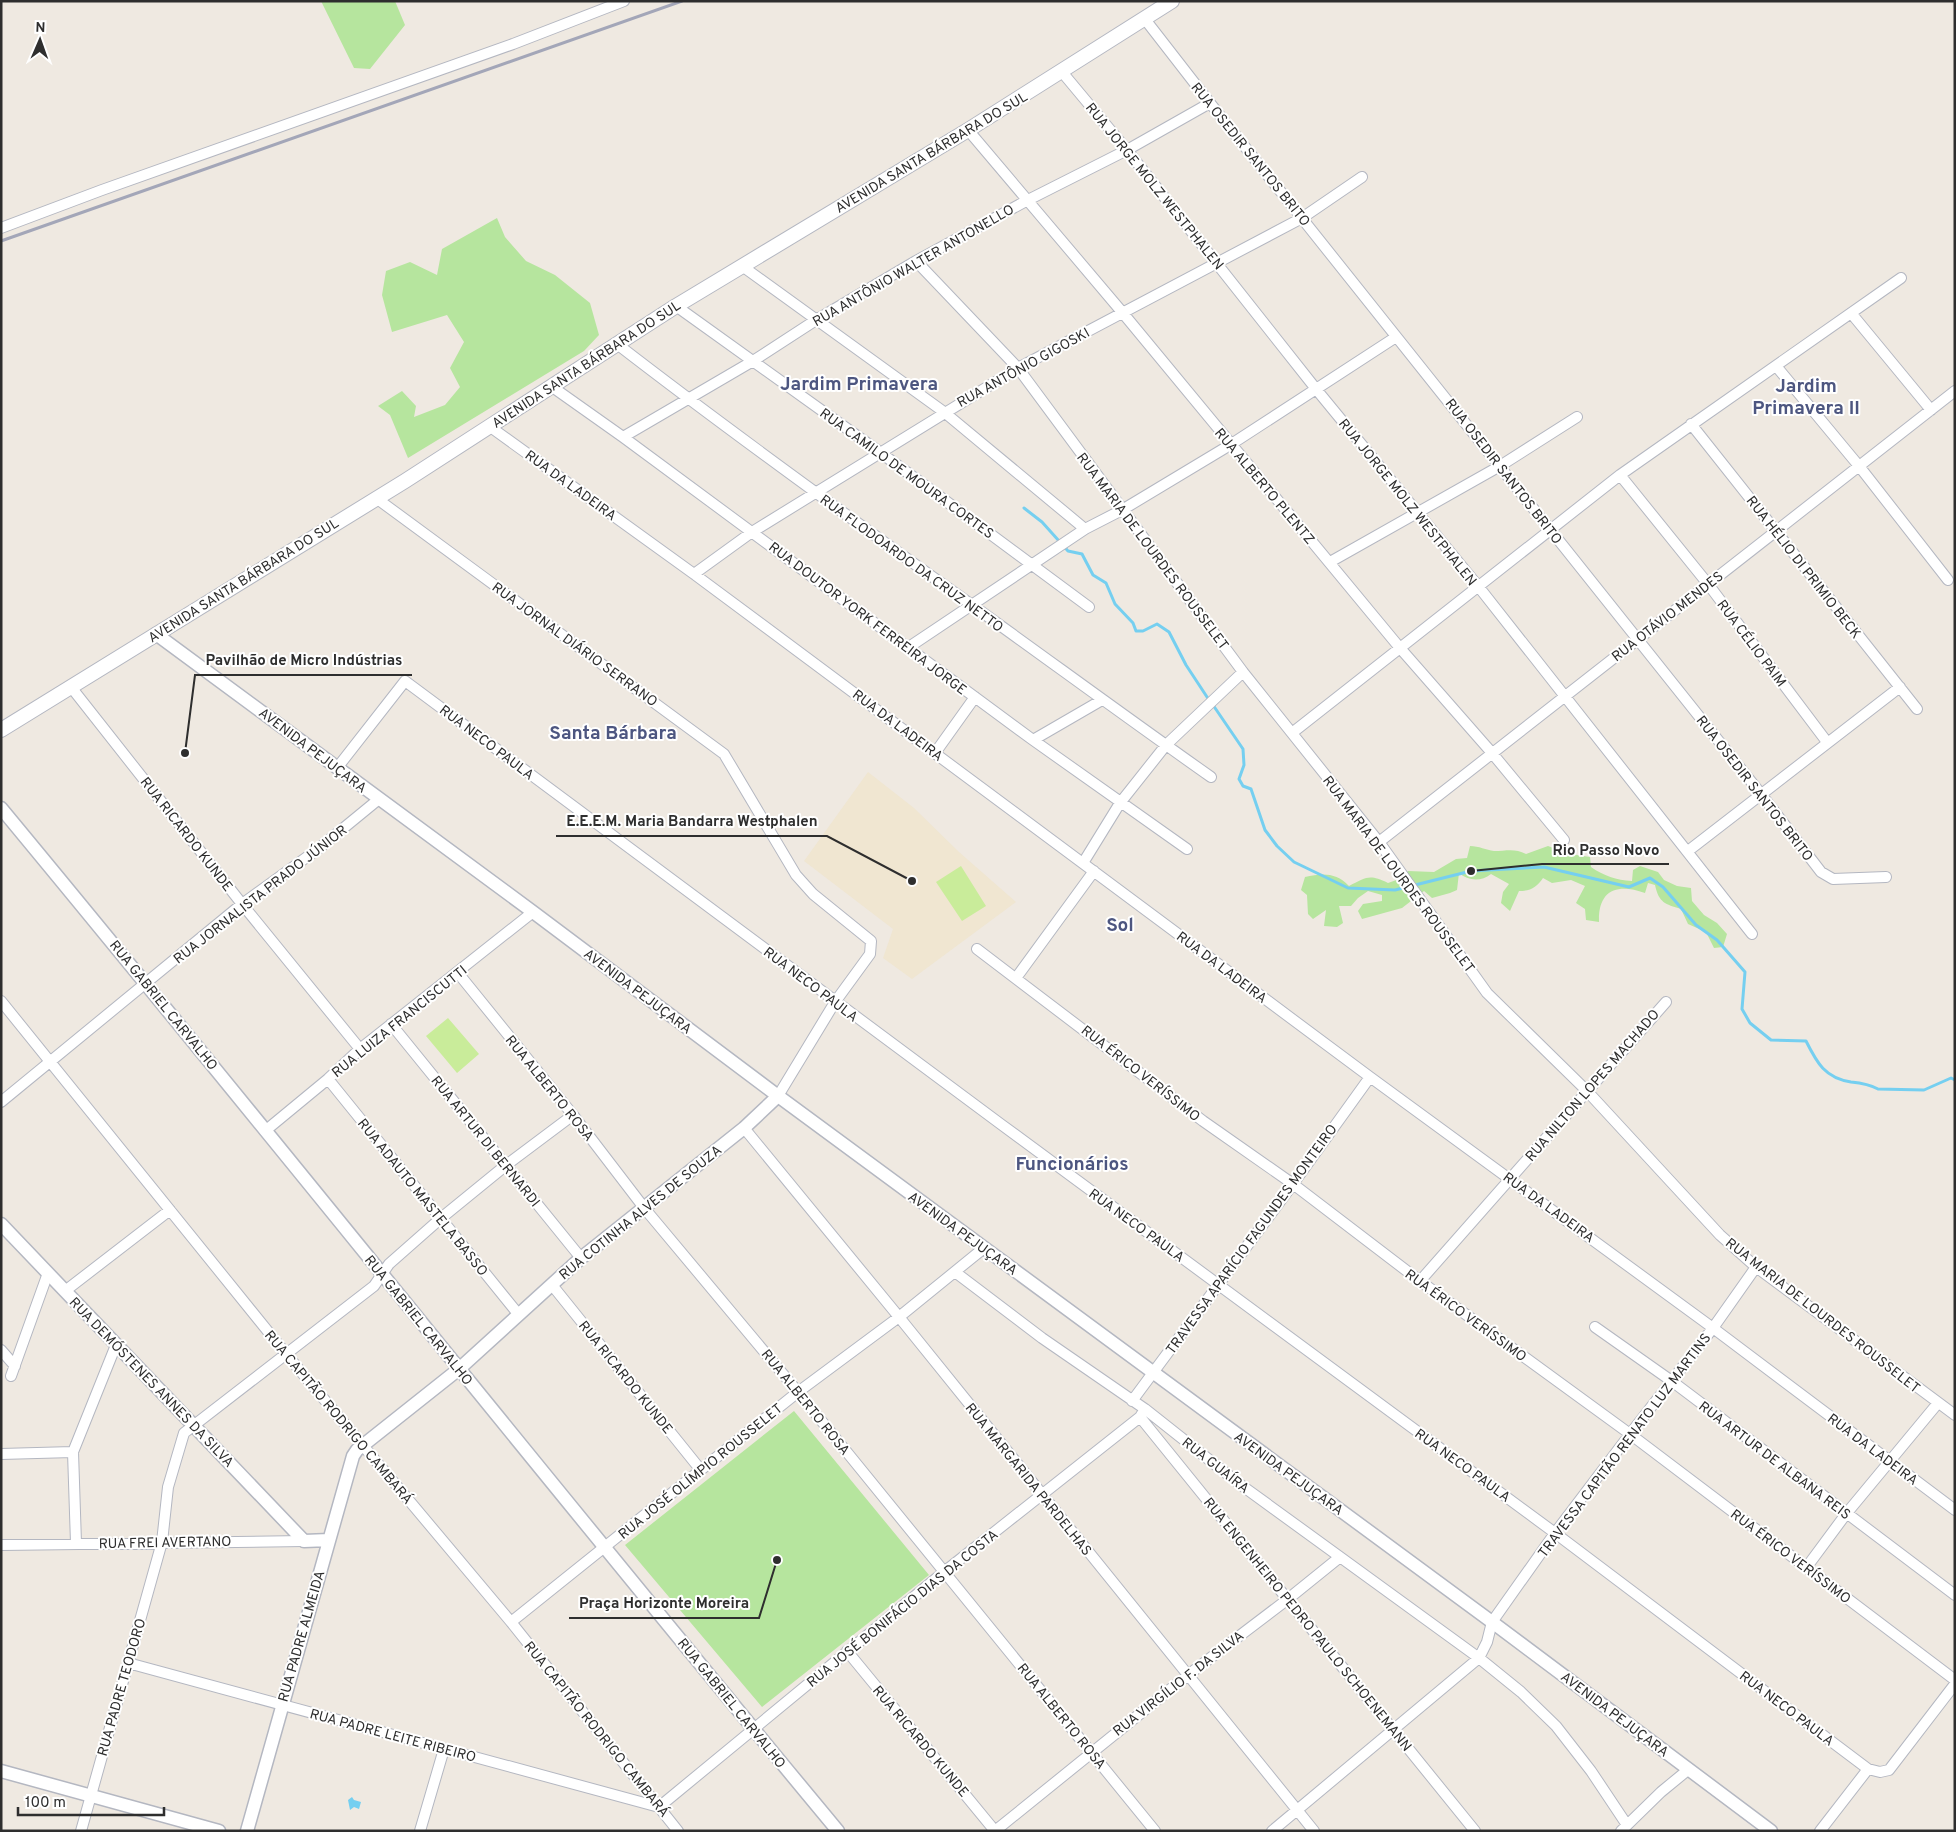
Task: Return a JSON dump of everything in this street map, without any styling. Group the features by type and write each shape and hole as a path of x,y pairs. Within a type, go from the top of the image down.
{"main road":[{"name":"AVENIDA SANTA BÁRBARA DO SUL","path":"1,730 376,498 676,306 968,130 1172,1"}],"street":[{"path":"1,228 102,190 513,44 624,1"},
{"name":"RUA OSEDIR SANTOS BRITO","path":"1144,18 1821,872 1833,879 1886,877"},
{"name":"RUA JORGE MOLZ WESTPHALEN","path":"1062,72 1127,150 1316,389 1478,586 1752,934"},
{"name":"RUA ANTÔNIO WALTER ANTONELLO","path":"623,437 689,400 816,320 916,262 1026,200 1127,150 1210,103"},
{"name":"RUA ALBERTO PLENTZ","path":"968,130 1122,312 1230,445 1330,562 1400,648 1492,753 1564,840"},
{"name":"RUA ANTÔNIO GIGOSKI","path":"694,574 752,532 1018,368 1302,218 1362,177"},
{"name":"RUA MARIA DE LOURDES ROUSSELET","path":"916,262 1018,368 1243,672 1379,842 1487,993 1587,1091 1720,1235 1756,1267 1955,1415"},
{"path":"742,266 944,412 1085,529"},
{"path":"1292,732 1620,475 1901,278"},
{"name":"RUA CAMILO DE MOURA CORTES","path":"676,306 881,453 1089,607"},
{"path":"1851,313 1931,410"},
{"path":"909,648 1085,529 1122,510 1230,445 1396,337"},
{"name":"RUA FLODOARDO DA CRUZ NETTO","path":"616,344 815,493 1211,777"},
{"path":"1776,366 1859,466 1948,580"},
{"name":"RUA DOUTOR YORK FERREIRA JORGE","path":"551,386 623,437 1033,740 1187,849"},
{"name":"RUA OTÁVIO MENDES","path":"1379,842 1955,391"},
{"path":"1330,562 1500,466 1577,417"},
{"name":"RUA HÉLIO DI PRIMIO BECK","path":"1691,424 1917,709"},
{"name":"RUA DA LADEIRA","path":"489,426 694,574 1370,1077 1714,1328 1955,1510"},
{"name":"RUA CÉLIO PAIM","path":"1620,475 1708,584 1827,742"},
{"name":"RUA JORNAL DIÁRIO SERRANO","path":"376,498 724,754 796,875 813,894 871,941"},
{"name":"AVENIDA PEJUÇARA","path":"156,634 533,912 778,1096 1492,1622 1771,1831"},
{"path":"1083,863 1120,803 1166,745 1243,672"},
{"name":"RUA NECO PAULA","path":"337,768 405,681 835,1002 1555,1533 1868,1769"},
{"name":"RUA RICARDO KUNDE","path":"71,687 242,904 360,1049"},
{"path":"1688,851 1900,687"},
{"path":"935,752 975,697"},
{"path":"1033,740 1102,700"},
{"name":"RUA JORNALISTA PRADO JÚNIOR","path":"1,1102 242,904 318,849 379,799"},
{"name":"RUA GABRIEL CARVALHO","path":"1,808 147,983 459,1370 838,1831"},
{"path":"1016,978 1094,871"},
{"name":"RUA LUIZA FRANCISCUTTI","path":"265,1131 328,1079 360,1049 533,912"},
{"name":"RUA COTINHA ALVES DE SOUZA","path":"362,1445 459,1370 581,1258 645,1209 744,1128 778,1096 835,1002 870,954 871,941"},
{"name":"RUA ÉRICO VERÍSSIMO","path":"978,949 1203,1121 1294,1184 1420,1281 1630,1434 1955,1680"},
{"name":"RUA ALBERTO ROSA","path":"458,973 573,1115 645,1209 798,1392 1155,1831"},
{"name":"RUA CAPITÃO RODRIGO CAMBARÁ","path":"1,1001 287,1355 511,1622 678,1831"},
{"name":"RUA NILTON LOPES MACHADO","path":"1420,1281 1666,1002"},
{"name":"RUA ARTUR DI BERNARDI","path":"391,1024 581,1258"},
{"name":"TRAVESSA APARÍCIO FAGUNDES MONTEIRO","path":"1132,1400 1294,1184 1370,1077"},
{"name":"RUA ADAUTO MASTELA BASSO","path":"328,1079 519,1315"},
{"name":"RUA PADRE TEODORO","path":"81,1831 162,1542 168,1487 182,1437 187,1430 287,1355 374,1286 389,1264 440,1219 505,1166 573,1115"},
{"name":"RUA MARGARIDA PARDELHAS","path":"744,1128 1314,1831"},
{"path":"65,1291 170,1210"},
{"name":"RUA DEMÓSTENES ANNES DA SILVA","path":"1,1224 304,1541"},
{"name":"RUA JOSÉ OLÍMPIO ROUSSELET","path":"511,1622 700,1469 798,1392 899,1317 984,1248"},
{"name":"TRAVESSA CAPITÃO RENATO LUZ MARTINS","path":"1479,1658 1487,1642 1492,1622 1555,1533 1714,1328 1756,1267"},
{"name":"RUA GUAÍRA","path":"955,1272 1042,1338 1132,1400 1142,1413 1479,1658 1521,1692 1556,1726 1591,1771 1624,1828"},
{"path":"11,1376 48,1273"},
{"name":"RUA RICARDO KUNDE","path":"552,1285 700,1469"},
{"name":"RUA ARTUR DE ALBANA REIS","path":"1595,1327 1673,1382 1955,1595"},
{"path":"76,1544 73,1452 116,1345"},
{"path":"1,1350 15,1366"},
{"path":"1806,1568 1889,1460 1938,1403"},
{"name":"RUA JOSÉ BONIFÁCIO DIAS DA COSTA","path":"659,1807 847,1651 1142,1413"},
{"name":"RUA ENGENHEIRO PEDRO PAULO SCHOENEMANN","path":"1142,1413 1288,1599 1475,1831"},
{"name":"RUA PADRE ALMEIDA","path":"247,1831 354,1456 362,1445"},
{"path":"1,1454 73,1452"},
{"name":"RUA FREI AVERTANO","path":"1,1545 329,1540"},
{"name":"RUA VIRGÍLIO F. DA SILVA","path":"995,1831 1188,1674 1288,1599 1340,1557"},
{"name":"RUA RICARDO KUNDE","path":"847,1651 995,1831"},
{"path":"1272,1831 1479,1658"},
{"name":"RUA PADRE LEITE RIBEIRO","path":"128,1663 659,1807"},
{"path":"1820,1831 1868,1769 1880,1772 1889,1770 1955,1684"},
{"path":"420,1831 444,1749"},
{"path":"1624,1828 1689,1769"},
{"path":"1,1771 219,1831"}],"shaded area":[{"path":"868,772 914,808 959,852 1016,902 912,979 883,958 893,929 804,861"}],"green space":[{"path":"321,1 395,1 405,25 370,69 354,68"},
{"path":"497,218 505,237 526,261 555,275 590,303 599,335 584,351 408,458 390,415 378,406 402,391 416,406 414,417 445,405 460,387 450,368 464,342 447,315 392,332 382,295 386,271 410,262 437,275 442,249"},
{"path":"1470,846 1494,851 1514,850 1526,854 1548,846 1570,854 1590,857 1591,867 1615,879 1632,881 1633,870 1640,866 1658,872 1664,880 1677,886 1691,888 1692,901 1704,915 1717,923 1727,934 1723,947 1714,948 1706,932 1688,924 1681,909 1664,902 1658,896 1655,885 1648,883 1645,893 1626,889 1618,889 1611,892 1602,903 1599,922 1586,920 1585,909 1576,903 1585,886 1571,880 1552,883 1543,878 1533,888 1519,891 1510,911 1501,903 1503,892 1509,884 1491,874 1487,877 1475,879 1466,878 1459,873 1457,890 1432,898 1424,891 1402,908 1362,919 1358,911 1363,904 1382,901 1382,895 1368,891 1351,906 1339,906 1343,923 1337,927 1324,926 1326,910 1313,919 1308,914 1307,895 1301,890 1305,877 1317,875 1334,876 1349,886 1368,878 1376,878 1388,883 1402,878 1408,871 1434,872 1456,859 1467,858"},
{"path":"961,866 986,906 962,921 936,882"},
{"path":"448,1018 479,1054 457,1073 426,1036"},
{"path":"794,1411 929,1575 762,1707 625,1545"}],"water":[{"path":"352,1797 354,1800 361,1802 359,1809 354,1807 350,1810 348,1800"}],"waterway":[{"path":"1024,508 1042,522 1068,551 1082,554 1093,575 1106,583 1115,604 1133,623 1136,631 1143,631 1157,624 1169,632 1186,665 1209,700"},
{"path":"1213,705 1243,749 1244,765 1239,779 1243,786 1251,789 1265,830 1277,846 1294,862 1348,888 1395,890 1471,871 1544,867 1629,887 1650,878 1663,887 1696,925 1717,940 1745,972 1742,1009 1750,1023 1771,1040 1806,1041 1818,1063 1828,1073 1842,1080 1865,1084 1878,1089 1924,1090 1951,1078 1955,1080"}],"railway":[{"path":"1,241 682,1"}],"place":[{"name":"Pavilhão de Micro Indústrias","path":"185,753"},
{"name":"Rio Passo Novo","path":"1471,871"},
{"name":"E.E.E.M. Maria Bandarra Westphalen","path":"912,881"},
{"name":"Praça Horizonte Moreira","path":"777,1560"}],"district":[{"name":"Jardim Primavera","path":"859,383"},
{"name":"Jardim Primavera II","path":"1806,396"},
{"name":"Santa Bárbara","path":"613,732"},
{"name":"Sol","path":"1120,924"},
{"name":"Funcionários","path":"1072,1163"}]}
